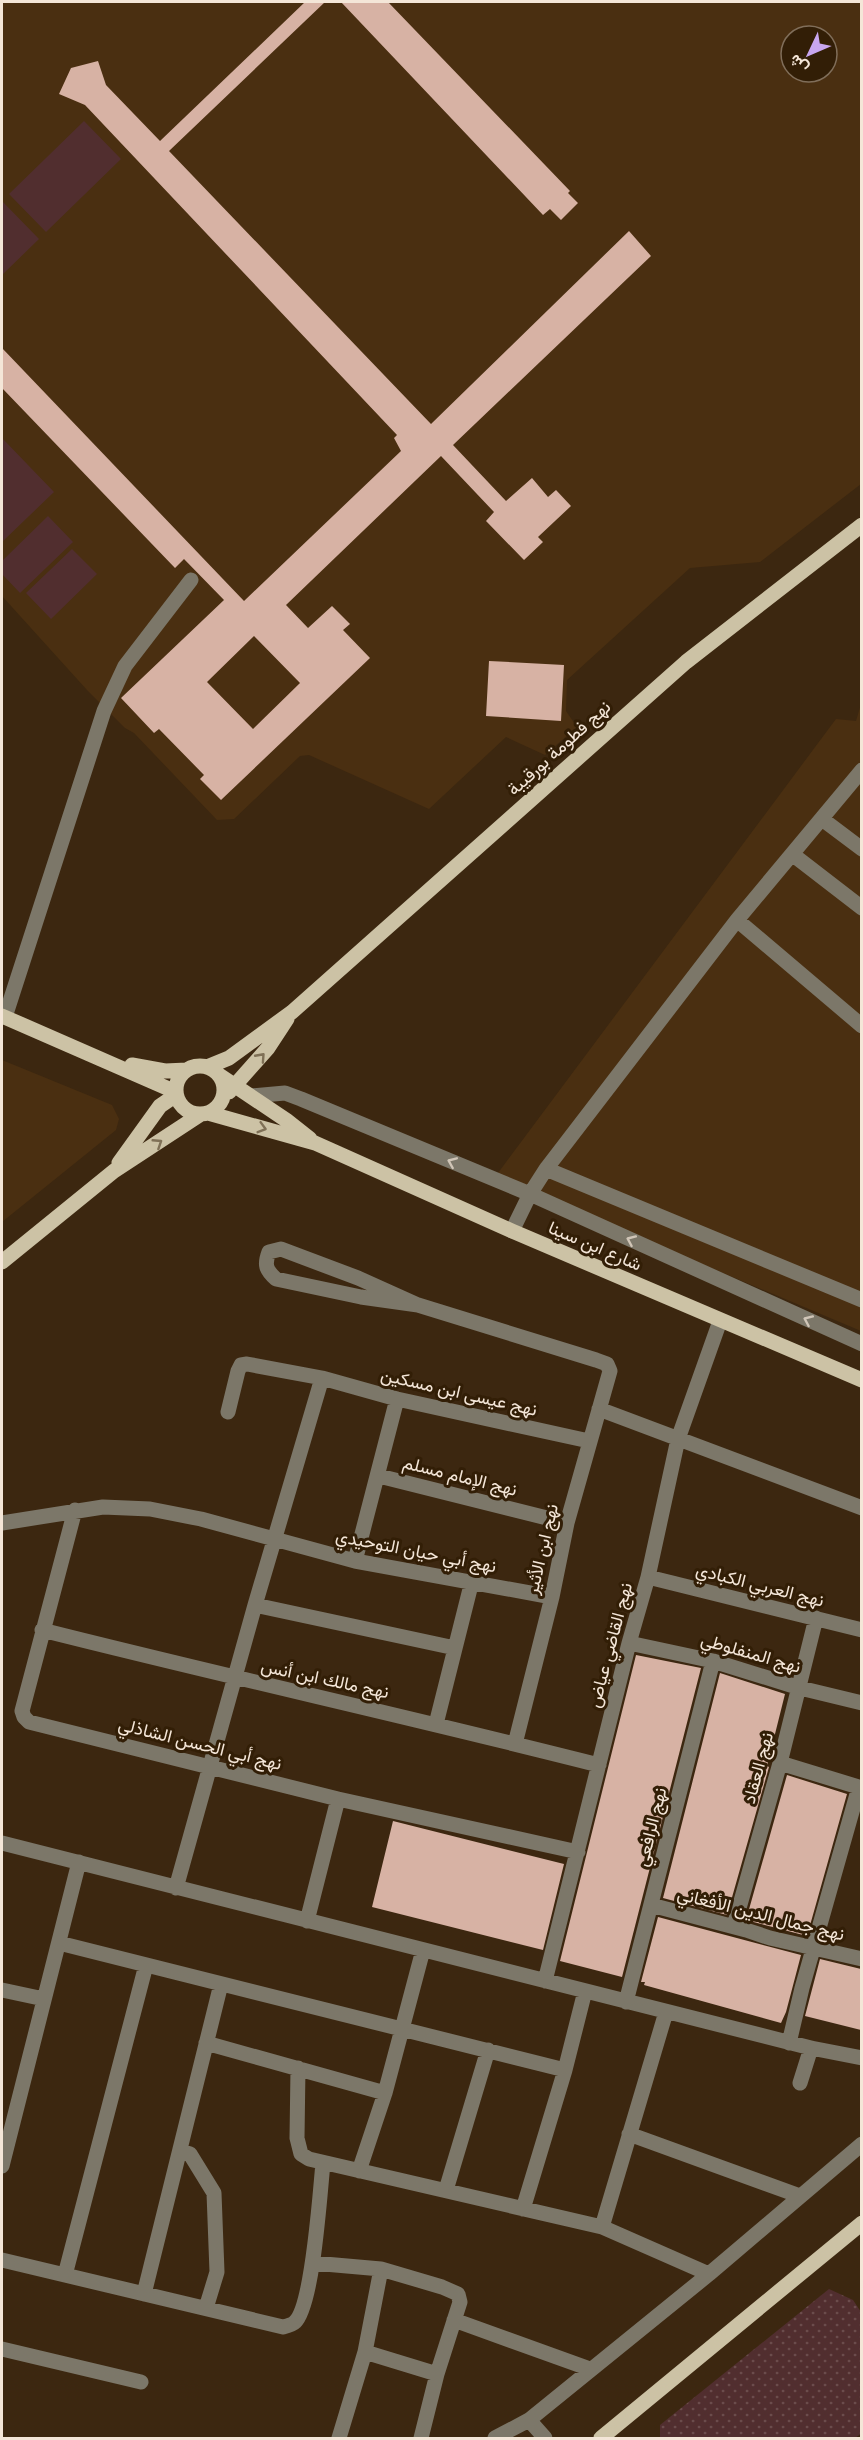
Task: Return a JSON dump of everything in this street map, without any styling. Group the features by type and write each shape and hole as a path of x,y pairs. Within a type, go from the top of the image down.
{"main road":[{"name":"نهج فطومة بورقيبة","path":"213,1071 292,1012 686,662 861,525"},
{"name":"نهج فطومة بورقيبة","path":"224,1097 268,1048 292,1012"},
{"path":"3,1016 111,1062 176,1093"},
{"path":"111,1062 165,1071 187,1070 200,1066 213,1071 286,1120 315,1143"},
{"path":"187,1070 177,1083 176,1093 183,1107 188,1111 315,1143"},
{"path":"2,1262 114,1171 204,1114 215,1110 224,1097 223,1082 213,1071"},
{"path":"114,1171 160,1106 176,1093"},
{"name":"شارع ابن سينا","path":"315,1143 512,1231 861,1380"},
{"path":"601,2439 861,2223"}],"street":[{"path":"3,1016 104,711 125,666 191,580"},
{"path":"512,1231 546,1168 737,920 861,770"},
{"path":"822,819 861,849"},
{"path":"792,854 861,908"},
{"path":"737,920 861,1026"},
{"path":"251,1096 285,1093 530,1194 861,1344"},
{"path":"546,1168 861,1300"},
{"path":"281,1249 358,1278 418,1305 361,1297 276,1279 267,1271 265,1263 269,1252 281,1249"},
{"name":"نهج ابن الأثير","path":"418,1305 607,1364 610,1371 567,1523 552,1597 515,1744"},
{"name":"نهج القاضي عياض","path":"545,1981 629,1643 648,1577 678,1439 720,1321"},
{"name":"نهج عيسى ابن مسكين","path":"228,1412 238,1371 241,1365 247,1364 322,1378 397,1399 589,1441"},
{"path":"176,1888 255,1605 322,1378"},
{"path":"355,1561 379,1476 397,1399"},
{"path":"599,1409 861,1508"},
{"name":"نهج الإمام مسلم","path":"379,1476 567,1523"},
{"name":"نهج أبي حيان التوحيدي","path":"2,1523 103,1507 129,1507 175,1513 355,1561 552,1597"},
{"name":"نهج أبي الحسن الشاذلي","path":"75,1510 22,1711 29,1722 338,1799 578,1852"},
{"name":"نهج العربي الكبادي","path":"648,1577 861,1630"},
{"path":"436,1724 472,1581"},
{"path":"255,1605 454,1648"},
{"name":"نهج العقاد","path":"734,1926 800,1688 816,1618"},
{"name":"نهج مالك ابن أنس","path":"42,1630 234,1679 436,1724 599,1765"},
{"name":"نهج المنفلوطي","path":"629,1643 713,1661 800,1688 861,1702"},
{"name":"نهج الرافعي","path":"626,2002 713,1661"},
{"path":"780,1763 860,1788 813,1947 789,2043"},
{"path":"307,1921 338,1799"},
{"path":"2,1843 789,2043 861,2058"},
{"path":"2,2166 80,1862"},
{"name":"نهج جمال الدين الأفغاني","path":"651,1905 667,1911 734,1926 770,1938 861,1959"},
{"path":"59,1943 566,2070"},
{"path":"359,2171 385,2094 423,1950"},
{"path":"65,2275 146,1965"},
{"path":"144,2294 221,1984"},
{"path":"2,1990 44,1999"},
{"path":"523,2209 566,2070 585,1991"},
{"path":"602,2227 666,2012"},
{"path":"207,2043 385,2094"},
{"path":"800,2083 811,2048"},
{"path":"446,2190 488,2050"},
{"path":"298,2068 301,2154 323,2163 602,2227 709,2274"},
{"path":"629,2134 800,2196"},
{"path":"495,2439 529,2420 709,2274 861,2144"},
{"path":"180,2151 190,2154 214,2193 217,2272 206,2308"},
{"path":"2,2260 283,2327 289,2326 299,2316 313,2263 323,2163"},
{"path":"313,2263 381,2269 458,2294 460,2302 437,2374 421,2439"},
{"path":"339,2439 365,2352 381,2269"},
{"path":"454,2320 590,2369"},
{"path":"2,2349 141,2382"},
{"path":"365,2352 437,2374"},
{"path":"529,2420 545,2439"}],"shaded area":[{"path":"2,2 861,2 861,484 760,562 690,568 567,680 566,711 577,727 545,755 506,737 429,809 309,755 300,756 234,819 217,820 134,733 125,728 87,690 2,596"},
{"path":"84,121 121,159 46,232 9,194"},
{"path":"2,201 39,239 2,275"},
{"path":"2,438 54,492 2,542"},
{"path":"48,516 73,542 20,593 2,574 2,561"},
{"path":"72,549 97,574 51,619 26,593"},
{"path":"861,704 861,1331 495,1177 836,719 856,721"},
{"path":"2,1060 112,1105 119,1119 116,1130 2,1222"},
{"path":"829,2289 853,2300 861,2312 862,2433 855,2438 660,2438 660,2425"}],"building":[{"path":"305,2 325,2 169,151 431,424 629,231 651,256 453,445 506,501 532,478 548,497 556,490 571,506 538,537 543,542 524,560 486,521 494,512 441,456 286,605 308,628 332,606 350,624 343,630 370,658 221,800 200,779 204,775 159,729 154,733 121,698 224,600 184,559 175,568 2,388 2,348 244,601 401,451 394,438 397,435 85,105 59,94 71,68 98,61 106,85 160,141","holes":["254,636 300,683 253,729 207,682"]},
{"path":"341,2 388,2 570,191 568,193 578,203 561,220 550,209 543,215"},
{"path":"489,661 564,665 561,721 486,716"},
{"path":"636,1655 701,1668 622,1977 560,1961"},
{"path":"720,1673 785,1694 767,1766 769,1767 727,1915 663,1898"},
{"path":"787,1775 847,1794 807,1936 746,1920"},
{"path":"393,1821 564,1864 543,1950 372,1907"},
{"path":"658,1917 801,1955 781,2023 644,1985 645,1982 641,1982"},
{"path":"820,1959 861,1969 861,2030 805,2016"}]}
